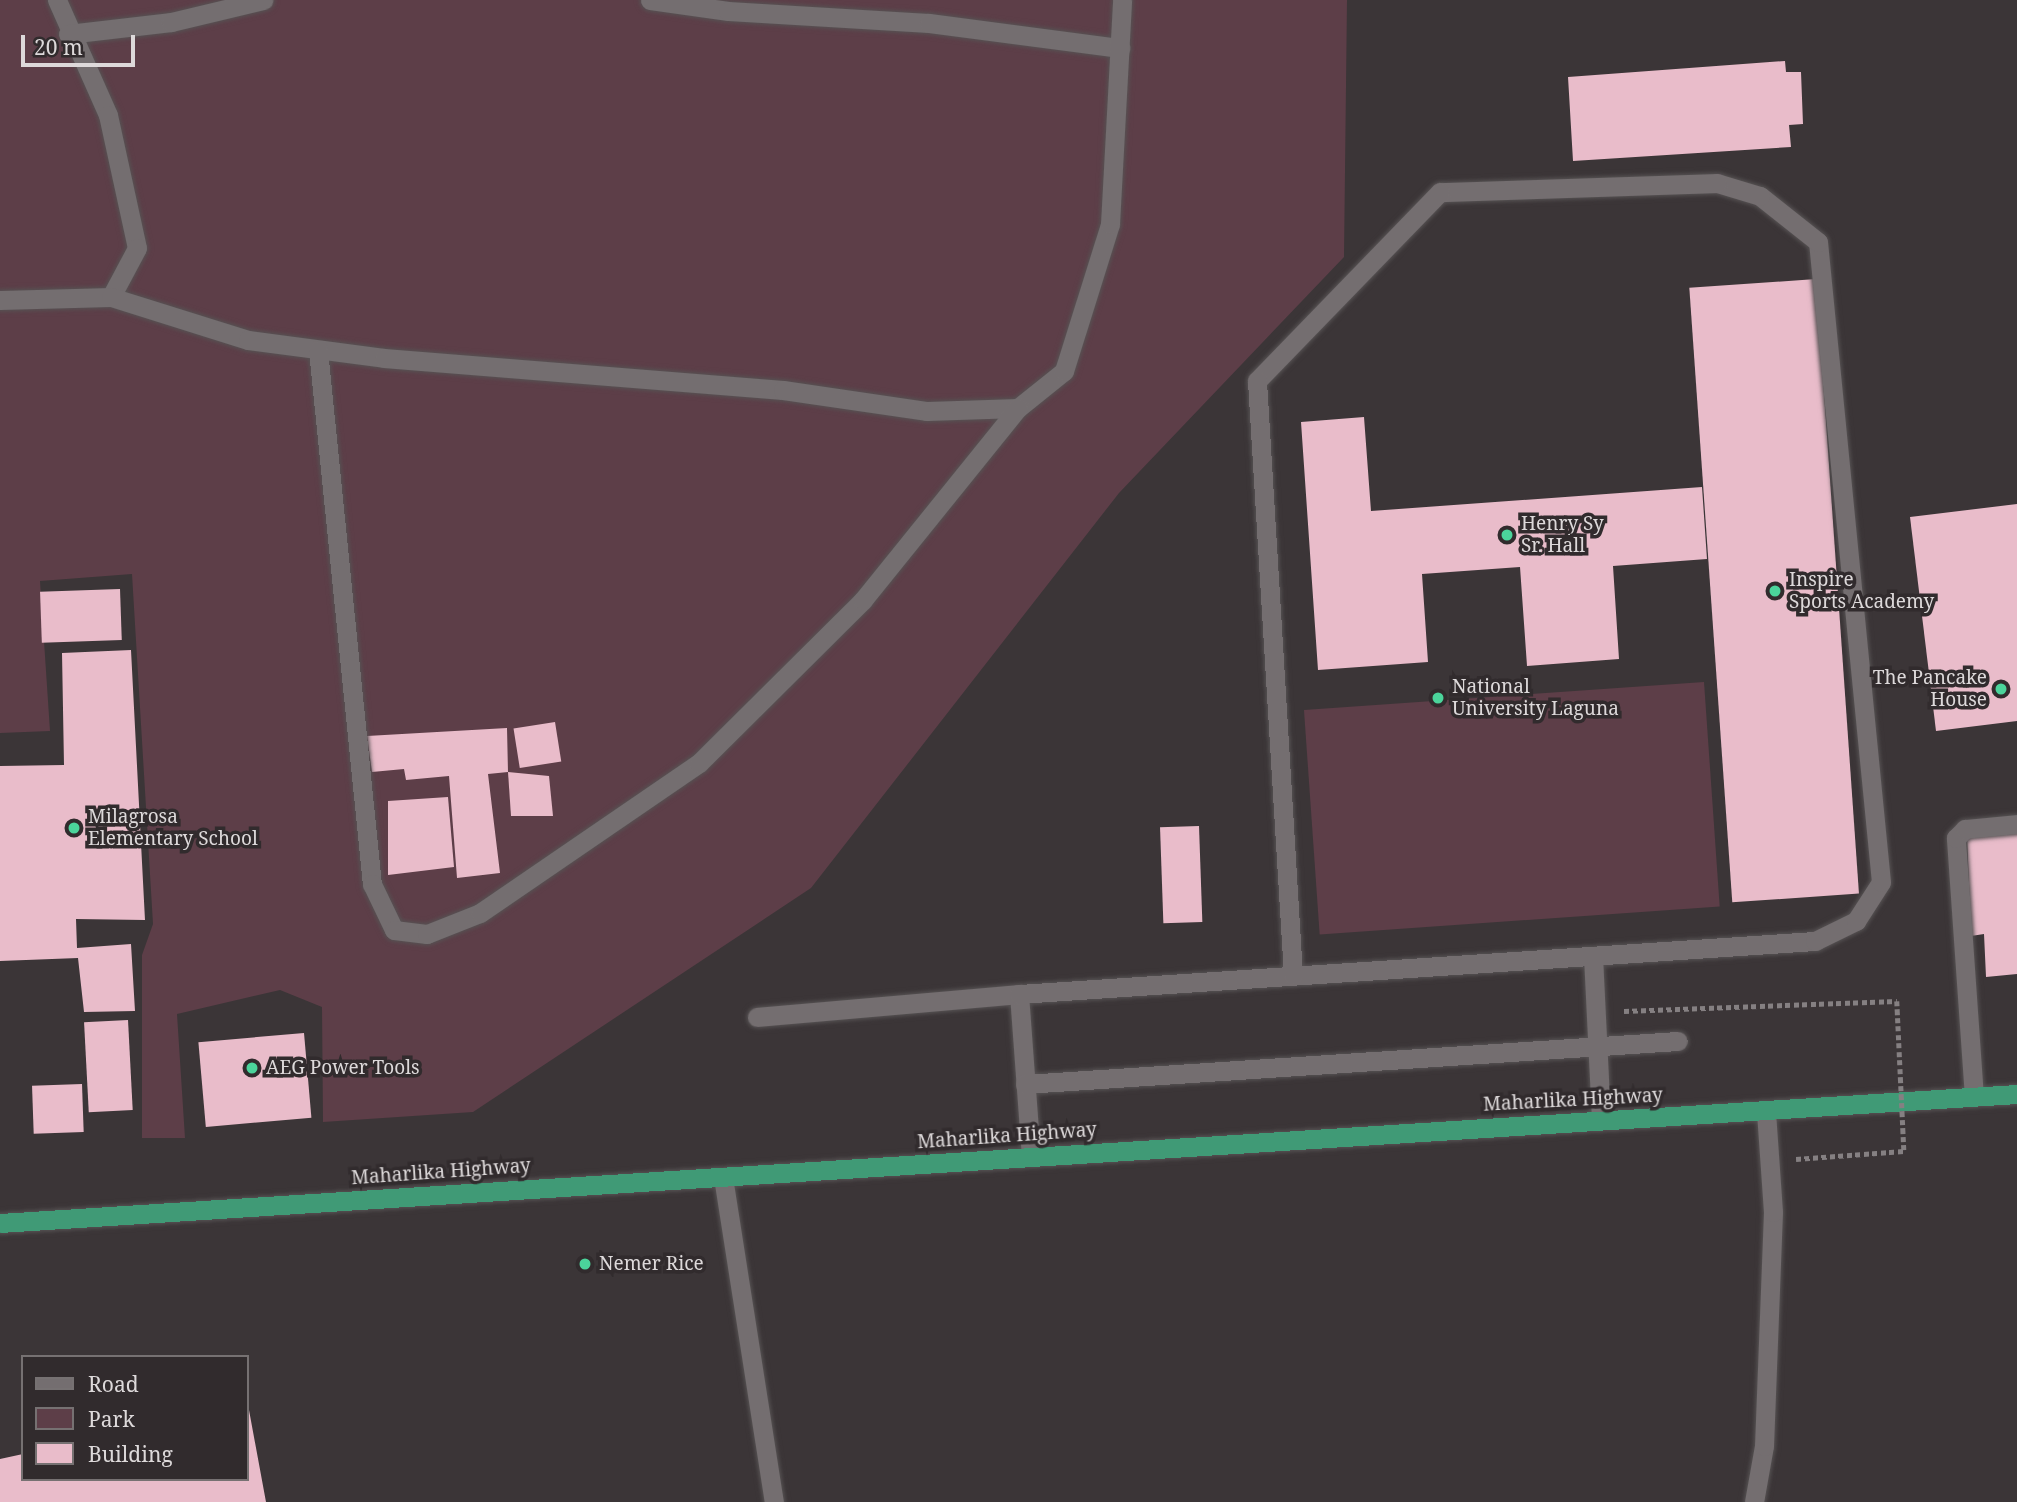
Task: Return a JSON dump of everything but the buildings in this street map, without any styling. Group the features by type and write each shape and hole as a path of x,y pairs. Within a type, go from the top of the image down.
{"highway":[{"name":"Maharlika Highway","path":"0,1223 2017,1094"}],"street":[{"path":"57,0 68,34 108,115 137,247 111,297"},
{"path":"68,34 171,22 263,0"},
{"path":"650,0 728,11 929,23 1120,48"},
{"path":"318,350 372,884 394,930 426,934 480,913 699,763 863,600 1018,408 1064,371 1110,223 1122,0"},
{"path":"757,1017 1019,994 1815,941 1856,921 1881,882 1818,242 1760,196 1717,183 1440,192 1257,381 1293,975"},
{"path":"0,300 111,297 248,340 318,350 783,390 927,411 1018,408"},
{"path":"1974,1097 1956,838 1965,829 2017,824"},
{"path":"1593,956 1601,1120"},
{"path":"1019,994 1031,1157"},
{"path":"1025,1084 1678,1041"},
{"path":"1754,1502 1764,1446 1773,1212 1766,1111"},
{"path":"723,1177 774,1502"}],"path":[{"path":"1595,1012 1897,1001 1904,1151 1826,1157"}],"green space":[{"path":"0,0 1347,0 1344,257 1119,493 811,888 473,1112 323,1122 322,1007 280,990 177,1014 185,1138 142,1138 142,955 153,924 132,574 40,581 50,731 0,733"},
{"path":"1704,682 1720,906 1320,934 1304,710"}],"place":[{"name":"Henry Sy Sr. Hall","path":"1507,535"},
{"name":"Inspire Sports Academy","path":"1775,591"},
{"name":"The Pancake House","path":"2001,689"},
{"name":"National University Laguna","path":"1438,698"},
{"name":"Milagrosa Elementary School","path":"74,828"},
{"name":"AEG Power Tools","path":"252,1068"},
{"name":"Nemer Rice","path":"585,1264"}]}
